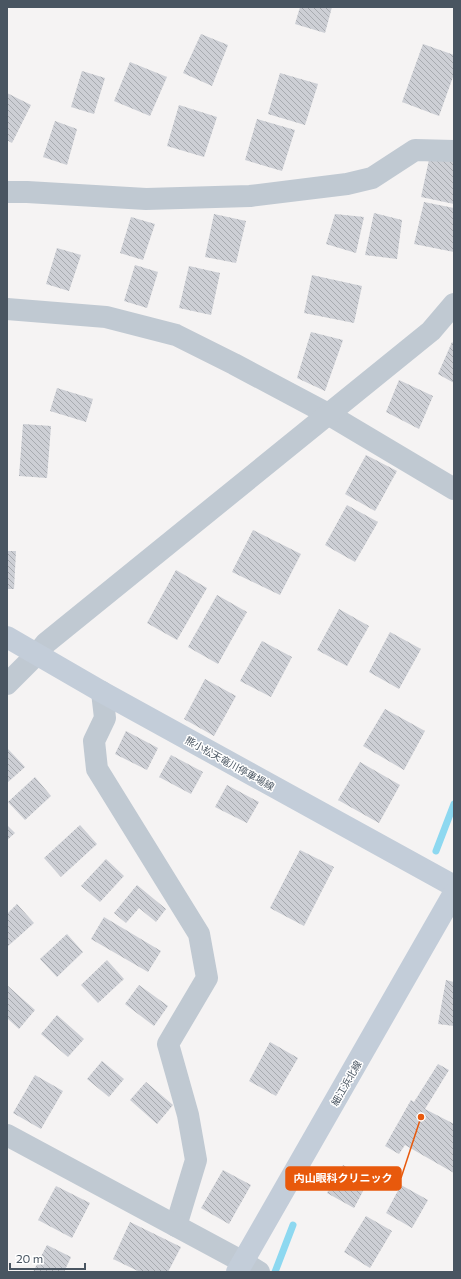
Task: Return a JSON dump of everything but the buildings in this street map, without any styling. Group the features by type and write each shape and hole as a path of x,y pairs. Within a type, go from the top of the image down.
{"main road":[{"name":"熊小松天竜川停車場線","path":"7,637 102,692 454,886"},
{"name":"細江浜北線","path":"246,1269 454,893"}],"street":[{"path":"7,192 146,199 250,196 347,184 372,178 415,150 454,152"},
{"path":"7,684 46,643 431,331 454,304"},
{"path":"7,309 106,317 176,335 328,414 454,489"},
{"path":"102,692 105,718 94,741 97,769 199,934 207,978 168,1044 188,1115 196,1160 176,1226"},
{"path":"7,1135 176,1226 246,1269"}],"waterway":[{"path":"436,851 454,804"},
{"path":"275,1272 293,1225"}],"place":[{"name":"内山眼科クリニック","path":"421,1117"}]}
